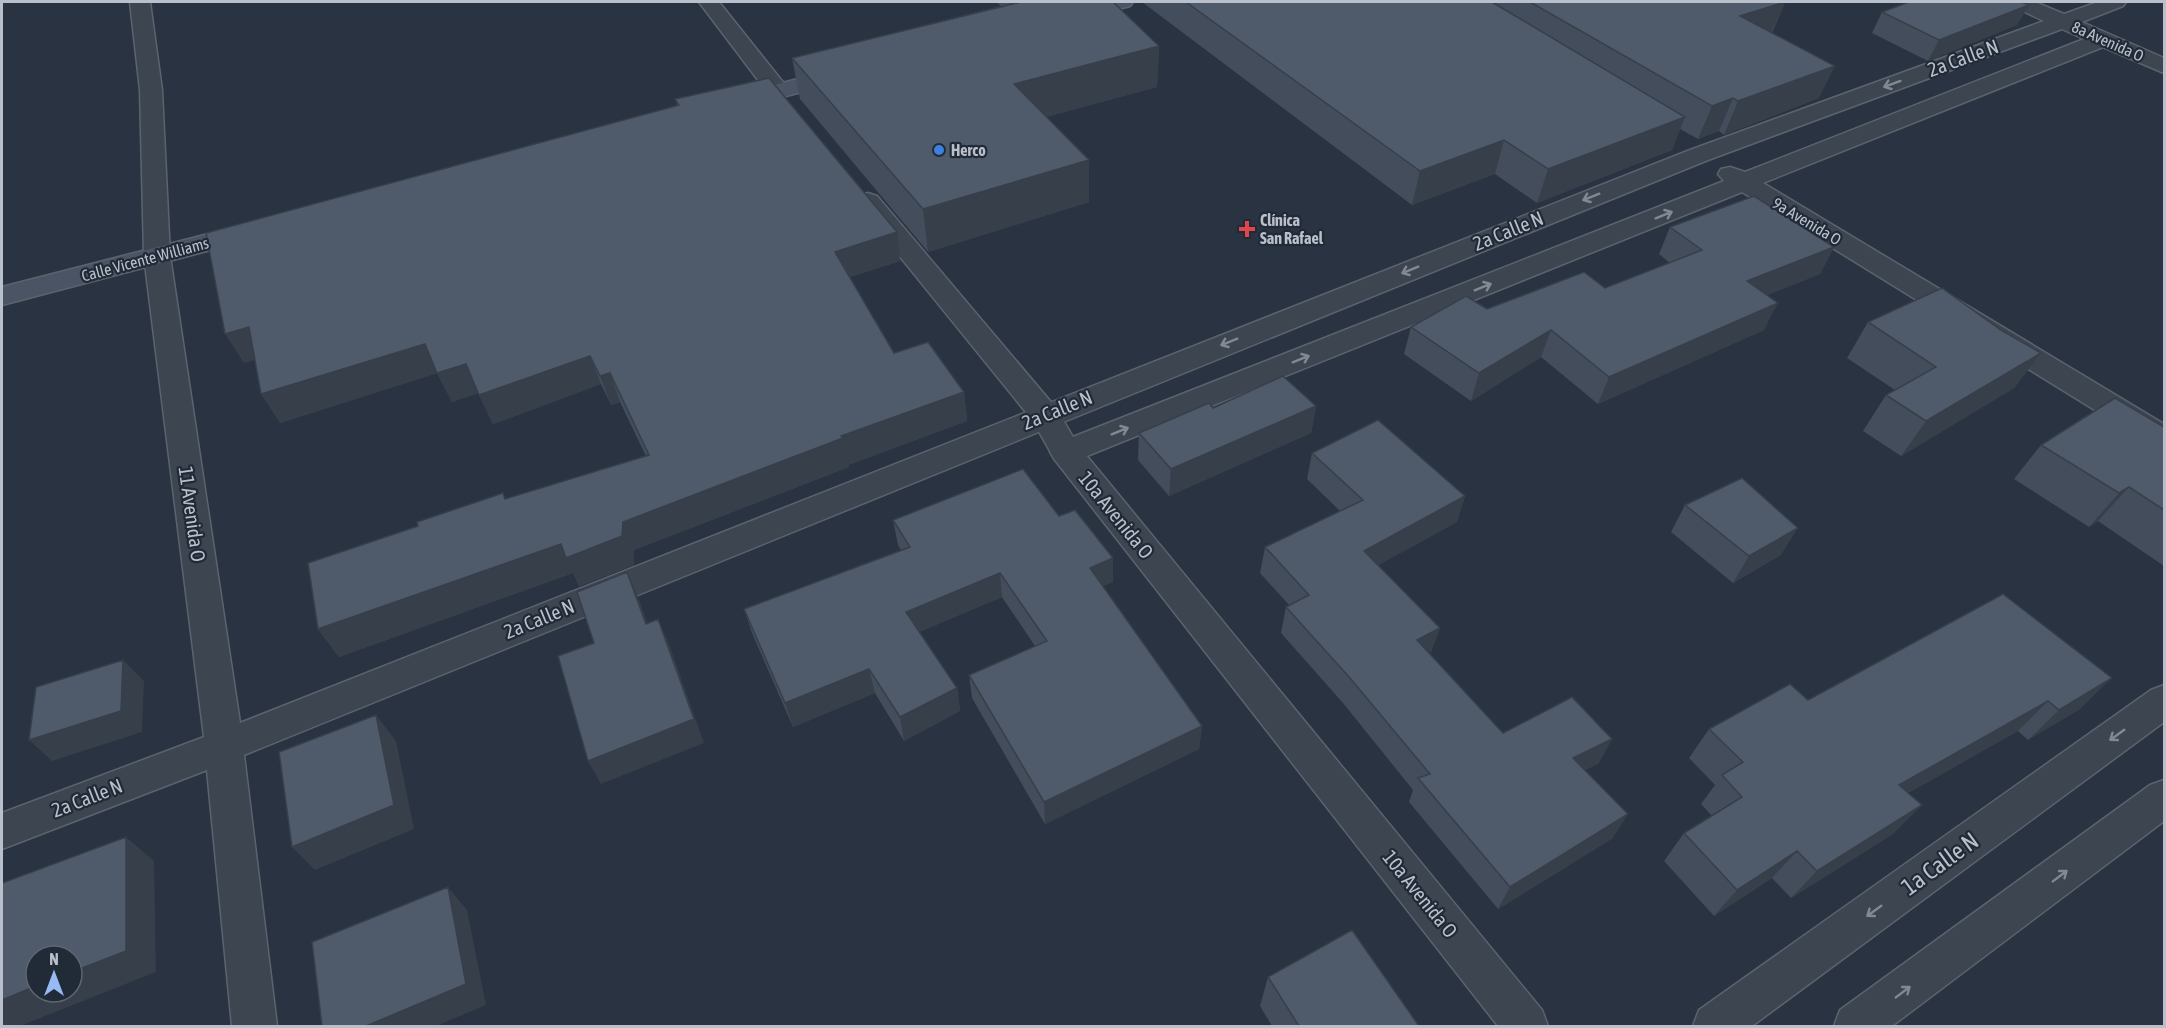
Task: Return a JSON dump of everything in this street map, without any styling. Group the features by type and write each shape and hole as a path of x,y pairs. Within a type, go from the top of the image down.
{"main road":[{"path":"1054,20 1123,2"},
{"path":"709,110 858,70"},
{"name":"Calle Vicente Williams","path":"2,296 272,226"}],"street":[{"name":"11 Avenida O","path":"140,2 151,90 157,256 224,746 254,1026"},
{"path":"709,2 800,119"},
{"name":"8a Avenida O","path":"2019,2 2164,66"},
{"name":"2a Calle N","path":"2,831 224,746 1045,415 1699,155 2116,2"},
{"name":"2a Calle N","path":"1066,452 2103,39"},
{"name":"9a Avenida O","path":"1669,136 2164,438"},
{"name":"10a Avenida O","path":"846,174 1045,415 1066,452 1526,1026"},
{"name":"1a Calle N","path":"1715,1026 2164,701"},
{"path":"1856,1026 2164,798"}],"building":[{"path":"1021,2 1113,2 1159,46 1014,84 1089,160 923,209 792,58"},
{"path":"1186,2 1492,2 1685,117 1548,169 1504,140 1420,171"},
{"path":"1530,2 1785,2 1740,16 1835,66 1738,101 1733,98 1712,106"},
{"path":"1909,2 2021,2 2029,5 1939,40 1882,12"},
{"path":"769,78 897,232 835,252 894,353 928,342 964,392 841,436 843,438 623,522 622,536 566,558 561,544 318,629 308,563 418,526 417,522 503,493 505,499 649,455 610,373 600,376 590,356 479,395 466,364 437,373 425,344 261,394 249,327 225,334 206,233 679,105 675,99"},
{"path":"1754,196 1834,247 1747,281 1778,303 1609,377 1551,330 1479,373 1411,327 1466,296 1487,309 1584,272 1605,288 1702,250 1670,227"},
{"path":"1942,288 2001,330 2041,353 1926,421 1886,395 1936,367 1868,322"},
{"path":"1283,376 1316,406 1171,469 1139,433 1209,403 1213,408"},
{"path":"2115,398 2164,427 2164,510 2129,487 2119,493 2041,445"},
{"path":"1378,420 1465,496 1364,551 1440,628 1417,640 1503,733 1572,697 1612,739 1573,758 1628,814 1510,887 1418,778 1430,774 1350,678 1286,607 1309,595 1265,547 1363,500 1312,453"},
{"path":"1023,469 1059,516 1075,510 1113,558 1090,568 1202,726 1044,802 969,675 1047,641 1000,573 906,612 957,688 900,717 869,669 785,703 744,609 910,547 893,520"},
{"path":"1742,478 1798,528 1749,556 1685,505"},
{"path":"627,572 646,624 658,619 694,719 588,761 558,656 594,643 577,592"},
{"path":"2003,594 2112,678 2059,710 2048,701 1899,785 1922,805 1817,871 1797,851 1737,890 1684,833 1742,797 1722,775 1743,762 1709,729 1790,684 1808,700"},
{"path":"123,660 121,711 29,740 36,687"},
{"path":"376,715 394,805 292,847 279,752"},
{"path":"126,837 126,951 84,967 84,944 24,944 24,991 2,1000 2,883"},
{"path":"448,887 466,984 366,1026 322,1026 312,942"},
{"path":"1352,930 1419,1026 1299,1026 1268,977"}],"place":[{"name":"Herco","path":"939,150"},
{"name":"Clínica San Rafael","path":"1247,229"}]}
